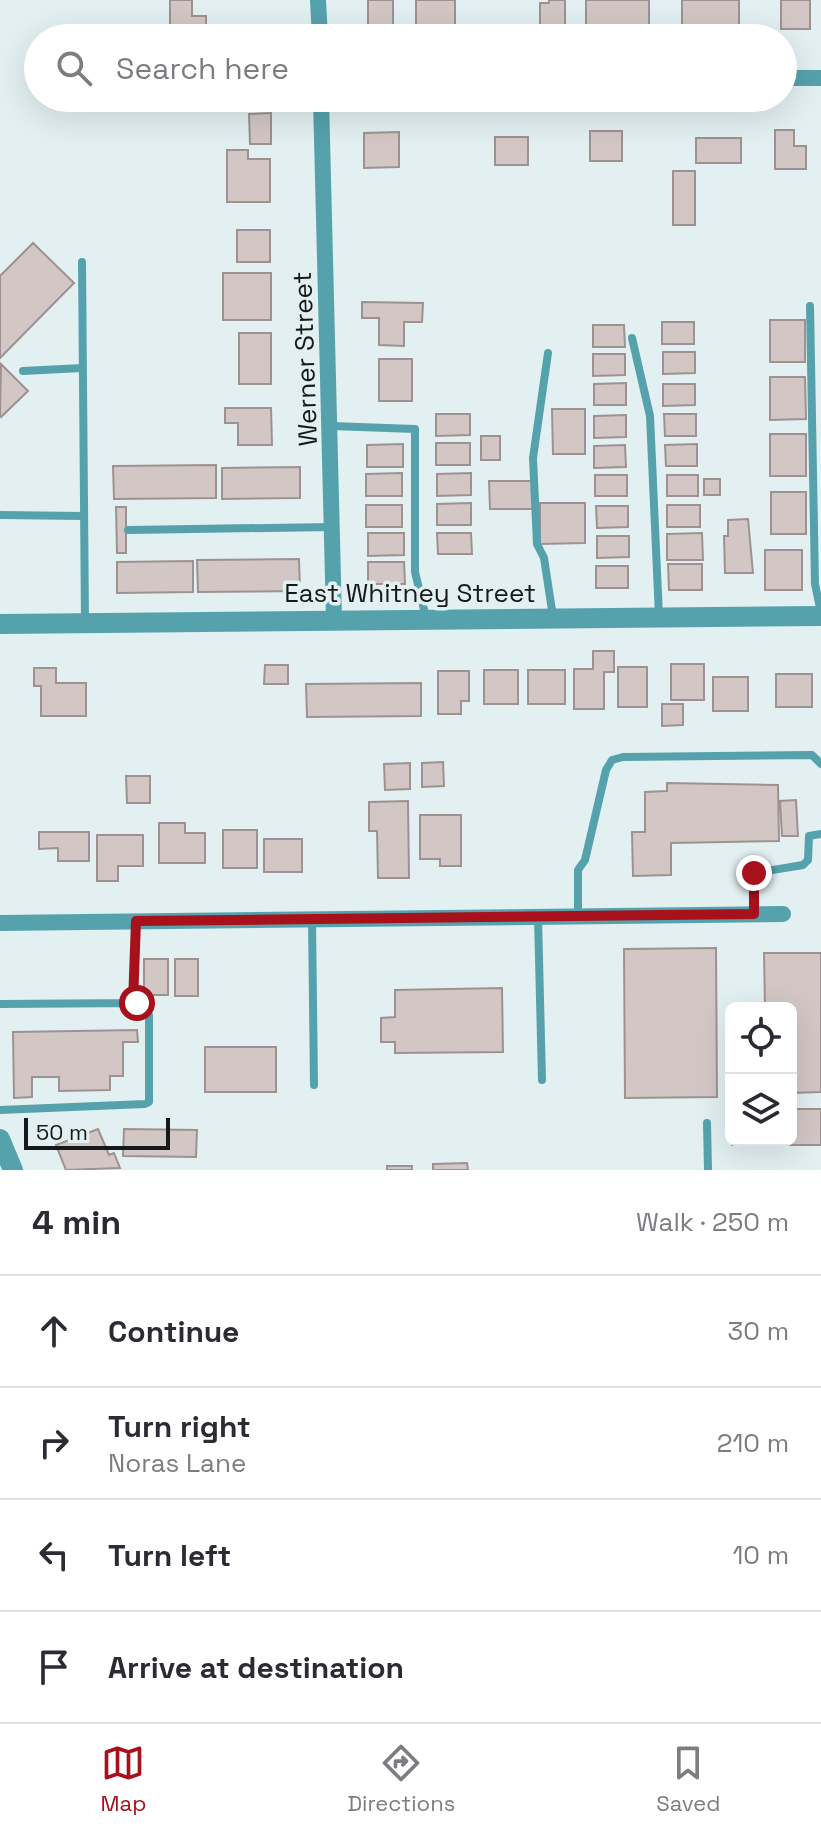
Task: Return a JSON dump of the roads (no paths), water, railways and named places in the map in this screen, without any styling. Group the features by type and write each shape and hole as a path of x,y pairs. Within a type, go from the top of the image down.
{"street":[{"path":"318,0 319,24"},
{"path":"797,78 821,78"},
{"name":"Werner Street","path":"321,112 334,619"},
{"name":"East Whitney Street","path":"0,624 821,614"},
{"path":"0,923 783,914"},
{"path":"0,1139 13,1170"}],"lane":[{"path":"82,262 85,623"},
{"path":"810,306 815,584 821,614"},
{"path":"632,338 650,416 659,617"},
{"path":"548,353 533,458 537,544 544,558 553,618"},
{"path":"23,371 82,368"},
{"path":"331,426 415,429 415,572 427,619"},
{"path":"0,515 82,516"},
{"path":"128,530 333,527"},
{"path":"578,916 578,870 585,860 606,770 612,760 623,757 812,755 821,764"},
{"path":"754,914 754,873 803,865 808,860 809,836 821,834"},
{"path":"538,916 542,1080"},
{"path":"312,919 314,1085"},
{"path":"133,1003 136,921"},
{"path":"0,1004 133,1003 147,1009 149,1015 149,1102 0,1110"},
{"path":"707,1123 708,1170"}]}
